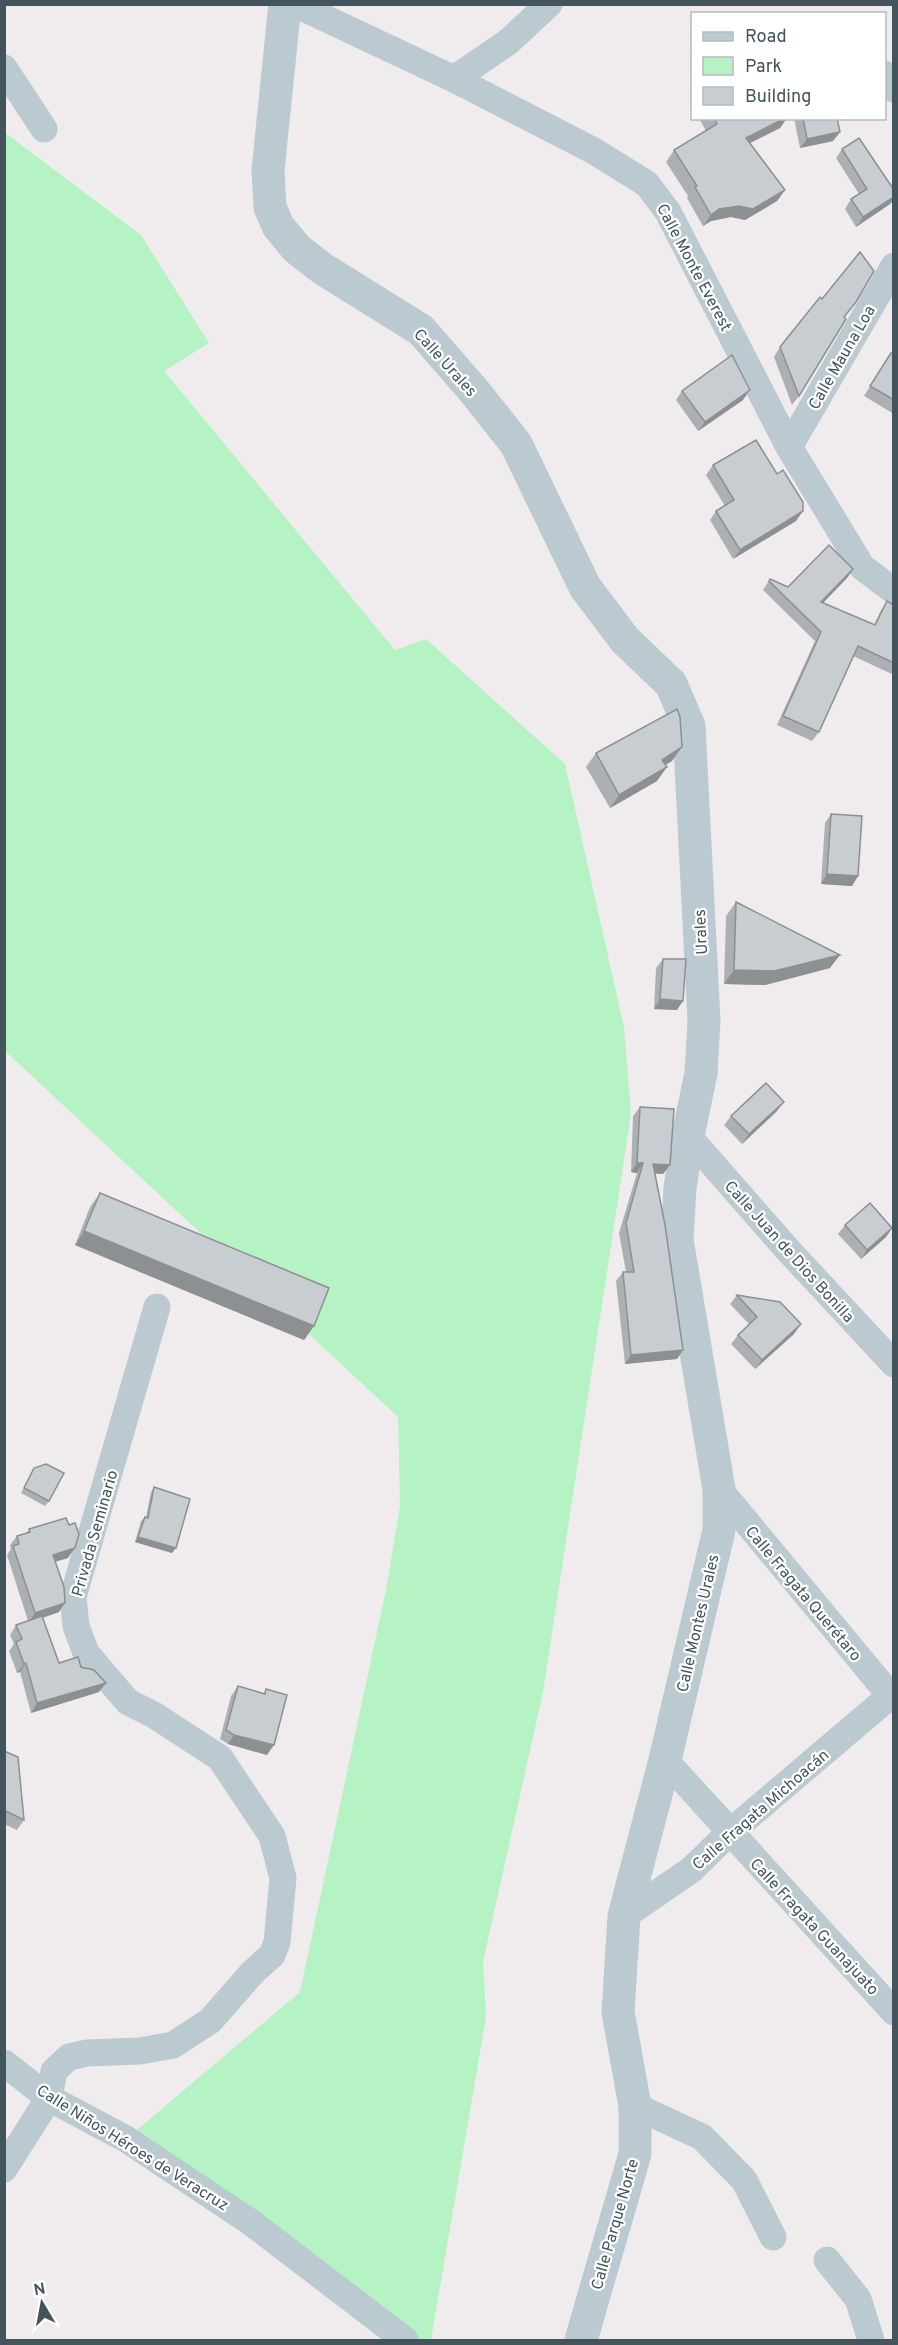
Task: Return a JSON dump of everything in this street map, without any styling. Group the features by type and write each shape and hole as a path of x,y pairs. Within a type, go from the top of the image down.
{"street":[{"name":"Calle Urales","path":"285,4 268,170 270,207 278,226 297,249 323,269 421,330 474,391 516,444 585,587 625,640 671,684 689,726"},
{"name":"Calle Monte Everest","path":"295,4 454,79 594,151 647,184 668,212 789,447 862,567 894,591"},
{"path":"454,79 508,42 549,4"},
{"path":"4,68 44,129"},
{"name":"Calle Mauna Loa","path":"789,447 894,266"},
{"name":"Urales","path":"688,1136 701,1073 704,1021 689,726"},
{"name":"Calle Juan de Dios Bonilla","path":"688,1136 787,1249 894,1364"},
{"name":"Calle Montes Urales","path":"635,2106 618,2012 624,1916 665,1760 719,1530 719,1489 677,1240 688,1136"},
{"name":"Privada Seminario","path":"54,2071 69,2056 140,2051 173,2045 210,2021 253,1972 272,1955 277,1942 283,1878 272,1836 220,1758 154,1715 128,1702 87,1653 76,1626 73,1597 157,1308"},
{"name":"Calle Fragata Querétaro","path":"719,1489 892,1698"},
{"name":"Calle Fragata Michoacán","path":"624,1916 691,1870 729,1833 892,1698"},
{"name":"Calle Fragata Guanajuato","path":"665,1760 894,2012"},
{"path":"4,2169 49,2098 54,2071 8,2074"},
{"name":"Calle Niños Héroes de Veracruz","path":"8,2074 126,2139 249,2221 405,2340"},
{"path":"635,2106 702,2136 744,2180 773,2237"},
{"name":"Calle Parque Norte","path":"581,2340 635,2154 635,2106"},
{"path":"827,2260 858,2299 871,2340"}],"green space":[{"path":"4,132 141,235 209,343 164,371 395,650 426,639 565,764 624,1027 631,1114 543,1692 483,1962 486,2017 431,2340 404,2340 126,2139 300,1992 386,1590 400,1505 398,1417 5,1051"}],"building":[{"path":"715,120 781,120 746,138 785,190 753,209 739,206 719,209 711,215 695,187 697,186 674,150 717,124"},
{"path":"803,120 837,120 840,132 807,139"},
{"path":"859,138 894,190 894,197 863,217 851,199 867,189 842,149"},
{"path":"860,252 874,271 856,302 844,317 846,319 799,396 780,347"},
{"path":"891,353 894,354 894,400 870,386"},
{"path":"732,355 750,390 705,422 682,391"},
{"path":"756,440 777,474 783,470 803,502 803,511 740,550 716,511 734,500 713,465"},
{"path":"829,545 853,569 821,602 875,625 887,601 894,605 894,663 858,646 819,732 783,716 821,632 769,581 770,579 788,587"},
{"path":"677,709 680,717 682,747 662,760 667,767 619,795 596,753"},
{"path":"831,814 862,816 858,876 827,874"},
{"path":"736,902 840,955 774,971 734,970"},
{"path":"663,959 686,959 683,1001 660,999"},
{"path":"766,1083 784,1102 749,1134 731,1116"},
{"path":"640,1107 674,1109 670,1165 653,1164 665,1225 683,1350 631,1355 623,1272 634,1272 626,1223 643,1163 637,1163"},
{"path":"100,1193 329,1288 314,1326 84,1231"},
{"path":"870,1203 892,1228 867,1250 845,1225"},
{"path":"737,1295 780,1302 801,1324 762,1360 738,1335 757,1317"},
{"path":"46,1464 64,1473 49,1501 24,1488 34,1468"},
{"path":"154,1487 190,1499 176,1548 138,1537 145,1517 148,1518"},
{"path":"66,1518 69,1525 75,1523 79,1534 75,1548 53,1555 64,1587 65,1603 35,1613 13,1546 19,1544 17,1536 30,1532 29,1529"},
{"path":"42,1616 59,1663 78,1657 81,1667 94,1670 106,1683 37,1703 26,1663 24,1664 16,1642 22,1639 16,1625"},
{"path":"238,1686 265,1694 266,1689 287,1695 274,1745 234,1735 226,1730"},
{"path":"4,1751 18,1757 24,1820 6,1811 4,1819"}]}
